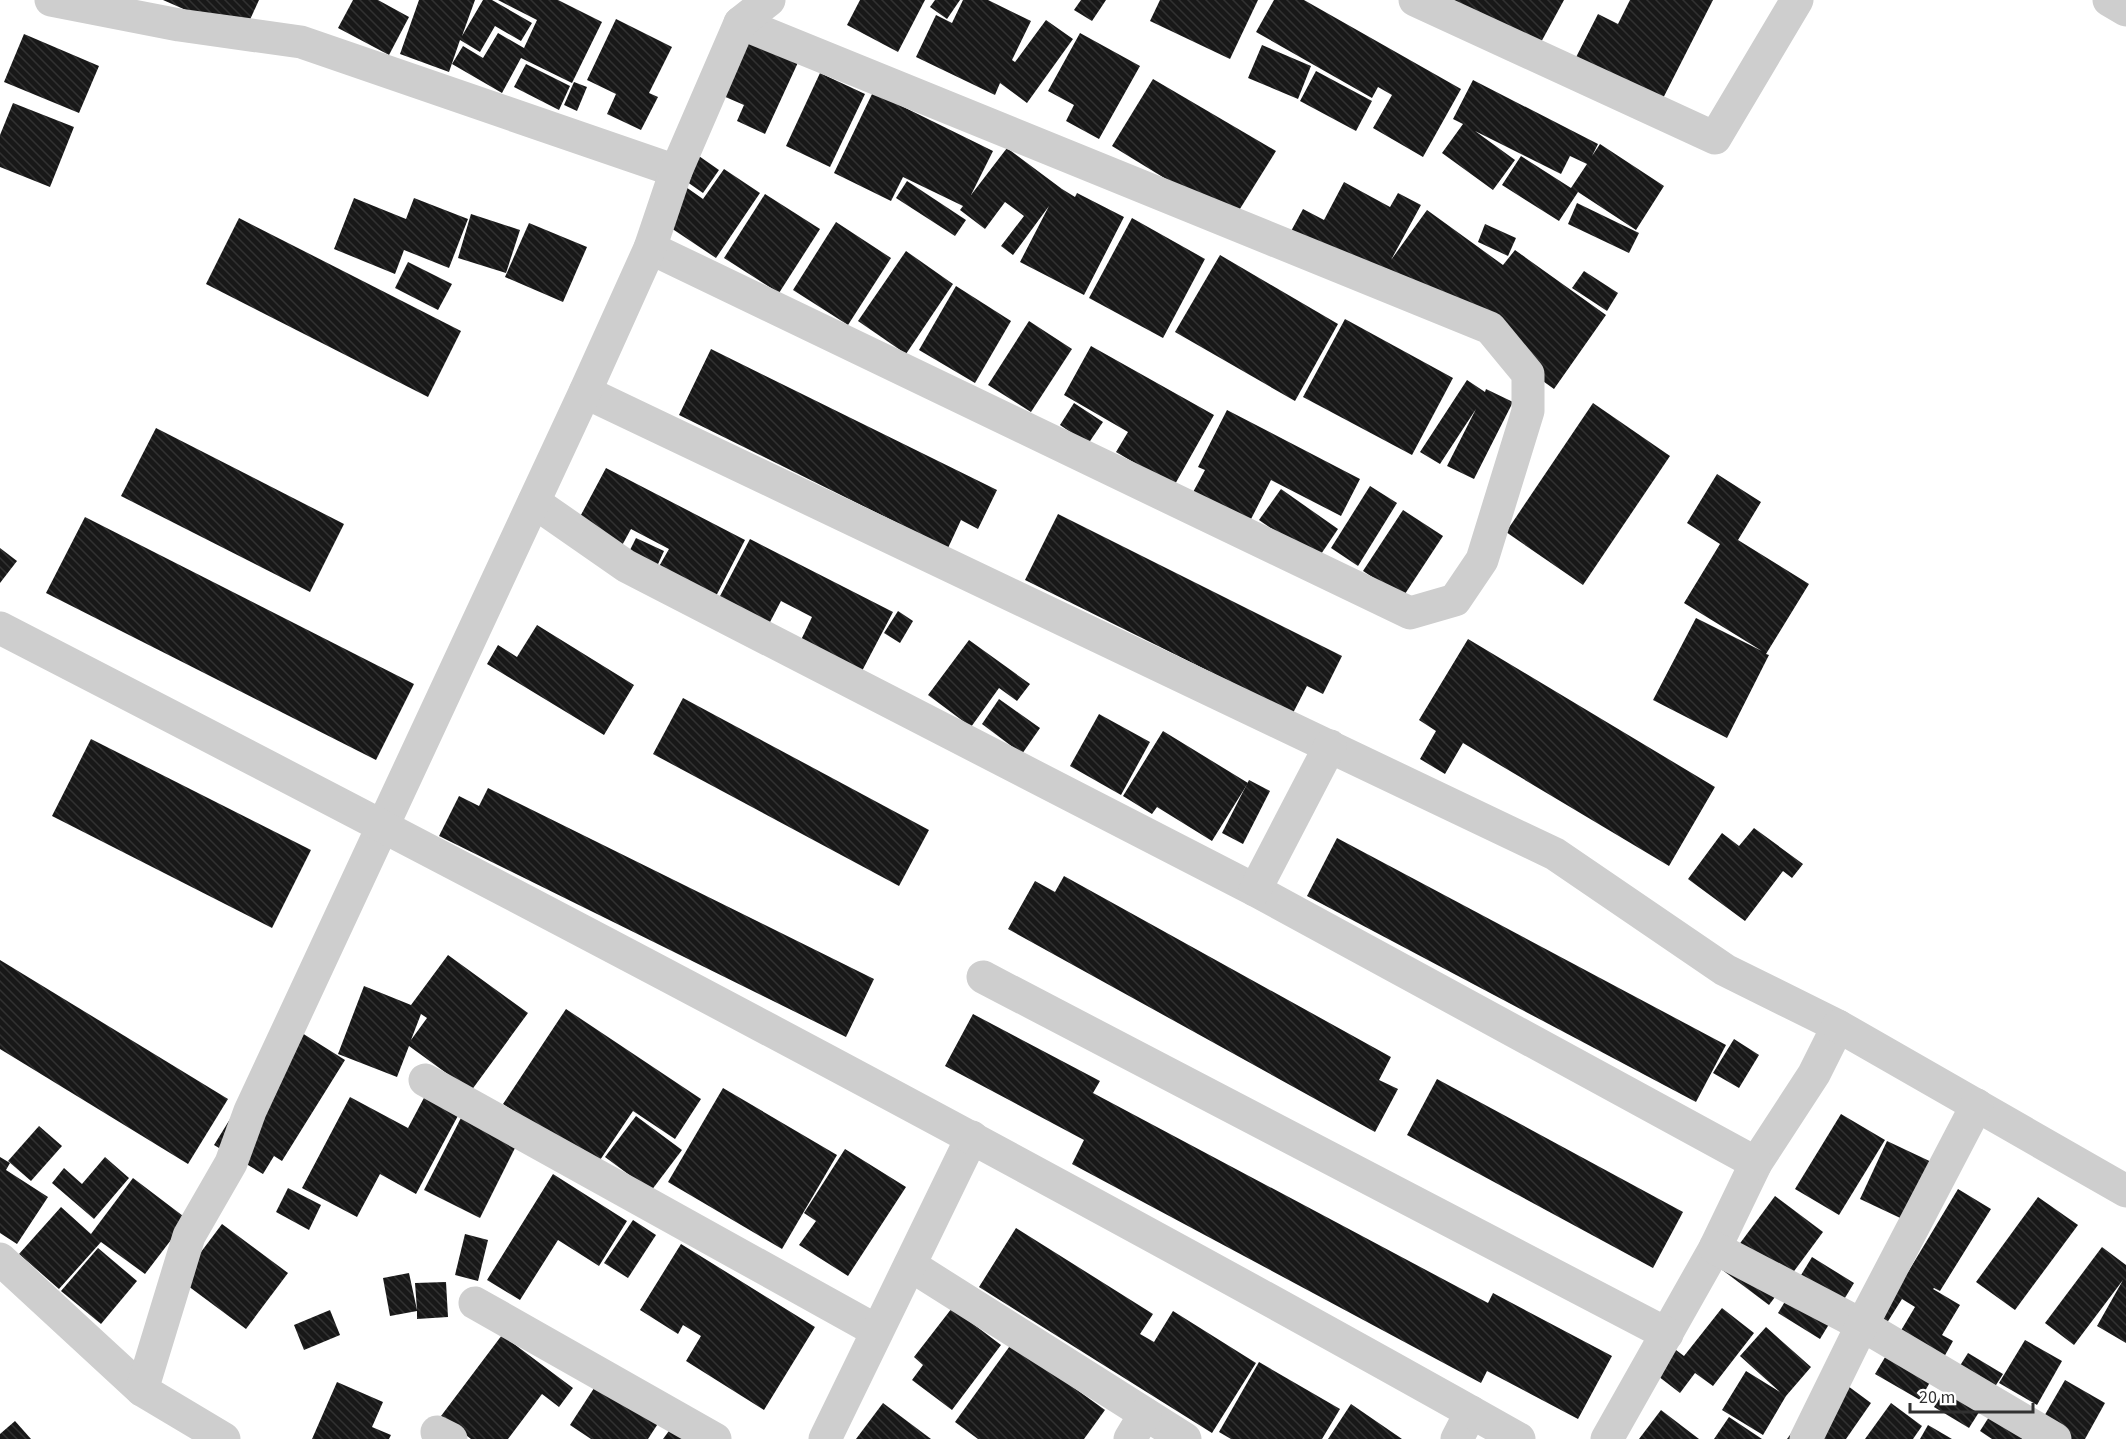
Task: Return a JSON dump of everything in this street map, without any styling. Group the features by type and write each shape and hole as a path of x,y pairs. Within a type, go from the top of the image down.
{"street":[{"path":"51,0 179,25 302,42 676,171"},
{"path":"142,1390 189,1236 231,1163 250,1111 585,392 650,248 676,171 740,23 769,0"},
{"path":"1415,0 1715,138 1797,0"},
{"path":"2109,0 2126,10"},
{"path":"650,248 1410,613 1455,600 1482,560 1528,411 1528,374 1490,328 740,23"},
{"path":"585,392 1555,854 1725,970 1838,1026 2126,1191"},
{"path":"534,502 626,566 1254,890 1756,1163"},
{"path":"0,628 383,825 972,1137 1464,1426 1519,1439"},
{"path":"1254,890 1330,746"},
{"path":"983,977 1666,1334"},
{"path":"1606,1439 1715,1248 1756,1163 1814,1074 1838,1026"},
{"path":"425,1080 877,1332"},
{"path":"1806,1439 1862,1325 1977,1105"},
{"path":"825,1439 972,1137"},
{"path":"1715,1248 1862,1325 2055,1439"},
{"path":"0,1259 142,1390 224,1439"},
{"path":"910,1265 1138,1426 1185,1439"},
{"path":"475,1303 715,1439"}],"building":[{"path":"163,0 259,0 243,35"},
{"path":"353,0 378,0 409,17 389,55 338,28"},
{"path":"419,0 475,0 462,36 483,0 492,0 532,23 521,41 495,26 480,52 460,40 449,72 400,54"},
{"path":"498,0 558,0 602,22 572,83 521,58 502,93 452,64 463,46 483,58 498,33 524,48 537,20"},
{"path":"860,0 925,0 898,52 847,25"},
{"path":"935,0 960,0 947,19 930,7"},
{"path":"963,0 988,0 1031,21 1012,60 1015,62 1046,20 1073,39 1027,103 1000,83 995,95 916,57 936,15 952,23"},
{"path":"1081,0 1106,0 1092,21 1074,10"},
{"path":"1160,0 1258,0 1230,59 1150,21"},
{"path":"1274,0 1304,0 1461,89 1423,157 1373,128 1392,95 1378,87 1372,98 1256,32"},
{"path":"1429,0 1564,0 1533,57"},
{"path":"1630,0 1713,0 1654,116 1568,73 1598,14 1618,24"},
{"path":"616,19 672,47 649,93 658,97 641,130 607,114 616,94 587,80"},
{"path":"728,23 801,56 765,134 737,121 744,105 700,86"},
{"path":"1080,33 1140,66 1099,139 1066,121 1074,105 1048,91"},
{"path":"24,34 99,66 79,113 4,82"},
{"path":"1262,45 1311,66 1298,99 1248,78"},
{"path":"526,64 570,86 559,110 514,87"},
{"path":"1316,71 1372,101 1356,131 1300,101"},
{"path":"820,73 865,94 830,167 786,146"},
{"path":"1153,79 1276,151 1233,220 1112,146"},
{"path":"1473,80 1598,144 1592,156 1600,144 1664,186 1636,230 1578,192 1559,221 1502,185 1521,156 1571,188 1587,164 1570,156 1561,174 1475,131 1515,160 1493,190 1442,153 1463,124 1453,119"},
{"path":"574,82 587,87 577,111 564,105"},
{"path":"873,92 993,151 971,195 1007,148 1075,197 1077,193 1124,217 1084,295 1020,262 1049,206 1013,255 1001,246 1024,216 1005,202 985,229 960,210 963,206 903,177 891,201 834,173"},
{"path":"13,103 74,127 50,187 0,167 0,135"},
{"path":"696,154 719,170 703,193 680,177"},
{"path":"724,169 760,193 716,258 659,220 683,185 703,199"},
{"path":"907,181 966,220 955,236 896,198"},
{"path":"1344,182 1390,207 1398,193 1421,205 1391,260 1427,210 1503,265 1515,250 1606,315 1554,389 1387,269 1290,233 1303,209 1324,220"},
{"path":"765,194 820,229 779,293 724,258"},
{"path":"354,198 406,219 414,198 468,219 449,268 404,250 395,274 334,249"},
{"path":"1577,203 1639,233 1629,253 1568,224"},
{"path":"471,214 520,230 506,273 458,258"},
{"path":"239,218 461,331 428,397 206,284"},
{"path":"1132,218 1205,259 1163,338 1089,298"},
{"path":"836,222 891,258 848,325 793,290"},
{"path":"529,223 587,247 563,302 505,277"},
{"path":"1485,224 1516,238 1508,256 1478,242"},
{"path":"906,251 953,284 906,354 858,321"},
{"path":"1220,255 1338,324 1295,401 1175,332"},
{"path":"408,262 452,284 438,310 395,288"},
{"path":"1584,271 1618,293 1607,311 1572,288"},
{"path":"956,286 1011,321 975,383 919,350"},
{"path":"1345,319 1453,378 1412,455 1303,397"},
{"path":"1029,321 1072,349 1031,412 988,385"},
{"path":"1091,346 1214,415 1174,486 1116,452 1128,432 1064,395"},
{"path":"711,349 997,490 978,529 961,520 948,548 679,415"},
{"path":"1467,380 1485,392 1486,389 1513,402 1474,479 1447,466 1476,409 1440,464 1420,452"},
{"path":"1074,403 1103,422 1088,444 1060,425"},
{"path":"1593,403 1670,456 1583,585 1506,532"},
{"path":"1227,410 1360,479 1341,516 1271,480 1249,523 1192,494 1205,470 1198,467"},
{"path":"156,428 344,524 310,592 121,496"},
{"path":"606,468 745,540 714,600 657,570 669,549 631,529 619,551 574,528"},
{"path":"1717,474 1761,502 1738,540 1809,584 1766,654 1769,655 1727,738 1653,700 1696,618 1762,651 1684,603 1720,544 1687,523"},
{"path":"1370,486 1397,503 1358,566 1331,548"},
{"path":"1281,489 1338,529 1317,560 1259,520"},
{"path":"1403,510 1443,536 1403,597 1363,571"},
{"path":"1058,514 1342,656 1323,694 1307,686 1293,713 1025,580"},
{"path":"85,517 414,684 376,760 46,593"},
{"path":"636,538 664,551 654,573 625,560"},
{"path":"750,539 893,612 862,671 801,640 812,617 781,601 769,624 719,598"},
{"path":"0,548 17,561 0,583"},
{"path":"898,611 913,621 900,643 884,633"},
{"path":"537,625 634,685 604,735 487,664 498,645 517,657"},
{"path":"1468,639 1715,787 1669,866 1463,743 1445,774 1420,759 1436,731 1419,720"},
{"path":"969,640 1030,684 1017,701 999,688 971,727 928,695"},
{"path":"683,698 929,830 899,886 653,754"},
{"path":"999,699 1040,728 1022,754 982,724"},
{"path":"1099,714 1150,742 1121,795 1070,766"},
{"path":"1163,731 1248,783 1212,841 1157,807 1152,814 1123,796"},
{"path":"91,739 311,850 272,928 52,816"},
{"path":"1249,780 1270,791 1243,844 1222,833"},
{"path":"488,788 874,979 846,1037 439,836 459,796 479,806"},
{"path":"1754,828 1803,864 1792,878 1783,871 1745,921 1688,879 1722,833 1739,846"},
{"path":"1337,838 1726,1045 1696,1102 1307,896"},
{"path":"1064,876 1391,1057 1379,1080 1398,1089 1375,1132 1008,929 1035,881 1055,892"},
{"path":"448,955 528,1013 471,1091 409,1046 397,1077 338,1054 364,986 411,1005","holes":["421,1014 427,1018 411,1040"]},
{"path":"0,960 228,1099 188,1164 0,1049"},
{"path":"566,1009 701,1099 675,1139 633,1111 596,1166 503,1104"},
{"path":"973,1014 1100,1081 1093,1093 1488,1303 1493,1293 1612,1356 1578,1419 1487,1371 1481,1383 1072,1164 1084,1140 945,1066"},
{"path":"302,1033 345,1060 282,1161 274,1156 263,1174 214,1145 264,1064"},
{"path":"1734,1039 1759,1055 1739,1088 1713,1073"},
{"path":"1437,1079 1683,1212 1653,1268 1407,1135"},
{"path":"723,1088 837,1155 782,1249 668,1182"},
{"path":"426,1094 460,1112 416,1194 380,1174 357,1217 302,1188 350,1097 408,1128"},
{"path":"464,1112 519,1140 480,1218 424,1190"},
{"path":"1841,1114 1885,1140 1839,1215 1795,1189"},
{"path":"636,1116 682,1150 651,1191 605,1157"},
{"path":"39,1126 62,1146 31,1181 8,1161"},
{"path":"1887,1141 1940,1166 1913,1224 1860,1199"},
{"path":"845,1149 906,1187 848,1276 799,1245 816,1221 804,1213"},
{"path":"0,1157 10,1163 6,1170 48,1197 17,1244 0,1233"},
{"path":"105,1157 129,1178 94,1219 52,1183 64,1168 82,1184"},
{"path":"553,1174 627,1221 599,1266 558,1240 520,1300 487,1280"},
{"path":"133,1178 187,1219 145,1274 101,1242 59,1289 19,1254 61,1207 91,1234"},
{"path":"288,1188 321,1205 309,1230 276,1212"},
{"path":"1958,1189 1991,1209 1940,1291 1933,1289 1960,1305 1942,1335 1953,1341 1920,1400 1875,1374 1915,1307 1902,1299 1885,1326 1860,1311 1908,1272"},
{"path":"1775,1196 1823,1232 1769,1305 1721,1269"},
{"path":"2038,1197 2078,1225 2015,1310 1976,1282"},
{"path":"633,1220 656,1235 628,1278 604,1263"},
{"path":"222,1224 288,1273 246,1329 180,1280"},
{"path":"1016,1228 1153,1314 1140,1334 1154,1342 1173,1311 1256,1363 1212,1433 979,1287"},
{"path":"465,1234 488,1240 478,1281 455,1275"},
{"path":"681,1244 815,1327 764,1410 686,1361 701,1336 683,1325 678,1334 640,1310"},
{"path":"2102,1247 2126,1265 2126,1343 2097,1326 2123,1280 2074,1345 2045,1323"},
{"path":"98,1248 137,1281 101,1324 61,1291"},
{"path":"1812,1257 1854,1283 1820,1339 1778,1313"},
{"path":"409,1273 417,1310 415,1283 446,1282 448,1317 417,1319 417,1311 390,1316 383,1278"},
{"path":"952,1308 1001,1345 952,1410 912,1380 923,1365 914,1357"},
{"path":"1722,1308 1754,1333 1713,1386 1695,1373 1680,1393 1645,1366 1664,1341 1684,1356"},
{"path":"330,1310 340,1335 304,1350 294,1325"},
{"path":"1766,1327 1811,1367 1786,1396 1763,1435 1722,1410 1746,1371 1780,1392 1740,1356"},
{"path":"502,1335 573,1388 559,1407 542,1394 508,1439 471,1439 441,1416"},
{"path":"2025,1340 2062,1361 2037,1405 1999,1383"},
{"path":"1012,1343 1105,1410 1084,1439 978,1439 955,1422"},
{"path":"1968,1353 2003,1374 1969,1428 1934,1407"},
{"path":"1259,1362 1340,1409 1322,1439 1231,1439 1219,1432"},
{"path":"1833,1375 1871,1403 1846,1439 1787,1439"},
{"path":"2065,1380 2105,1403 2085,1439 2031,1439"},
{"path":"337,1382 383,1402 372,1427 391,1435 389,1439 312,1439"},
{"path":"598,1382 659,1422 648,1439 591,1439 570,1425"},
{"path":"2003,1395 2037,1416 2022,1439 1992,1439 1980,1431"},
{"path":"883,1403 931,1439 856,1439"},
{"path":"1891,1403 1922,1426 1913,1439 1865,1439"},
{"path":"1351,1404 1402,1439 1328,1439"},
{"path":"1661,1410 1699,1439 1639,1439"},
{"path":"1729,1417 1762,1439 1714,1439"},
{"path":"15,1421 31,1439 0,1439 0,1434"},
{"path":"674,1424 694,1439 663,1439"},
{"path":"1928,1425 1952,1439 1920,1439"}]}
